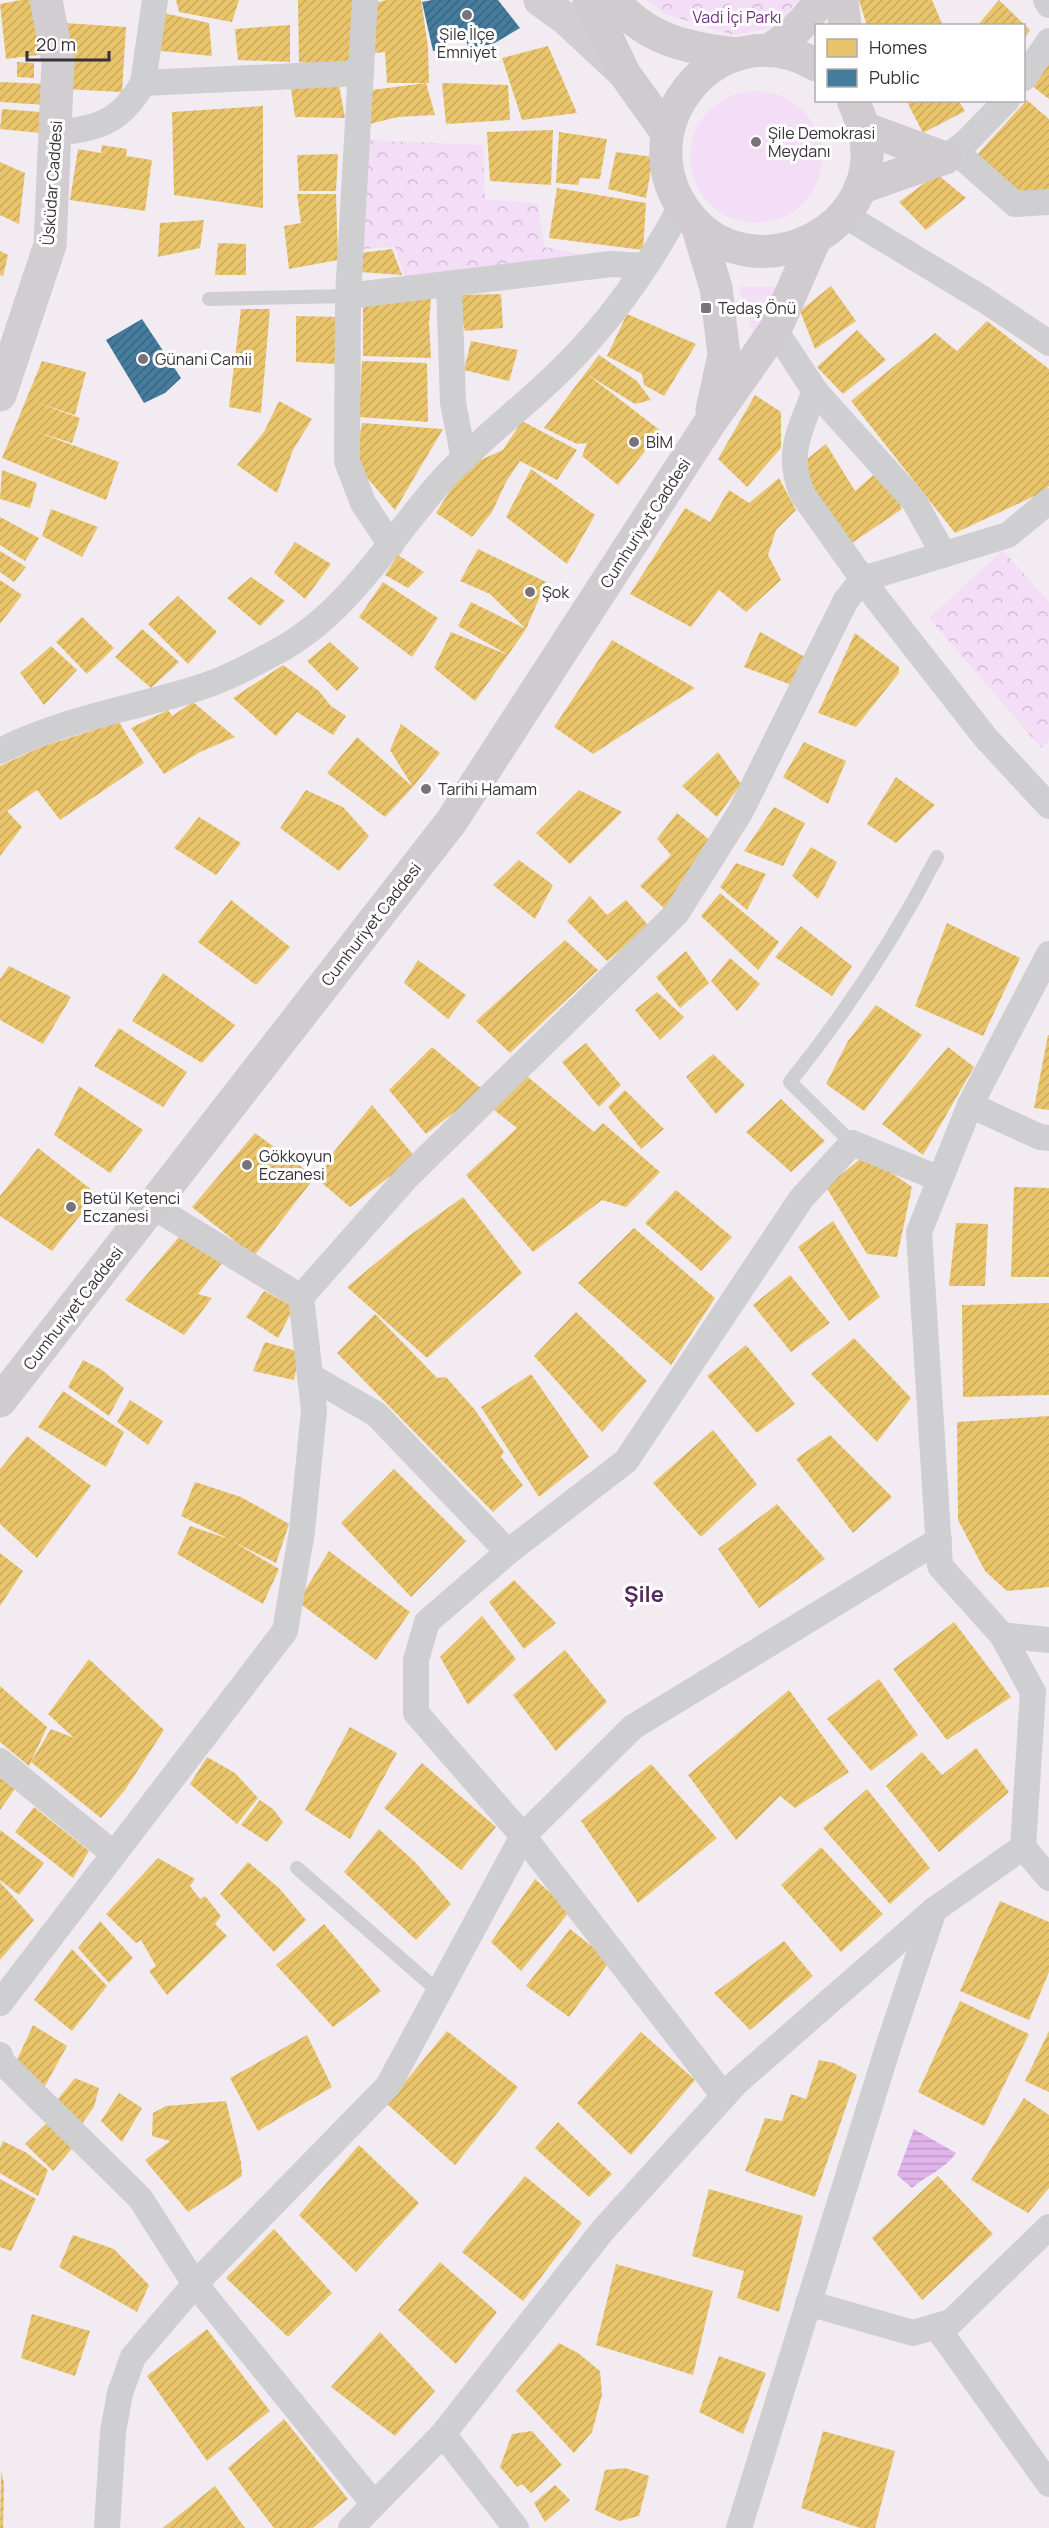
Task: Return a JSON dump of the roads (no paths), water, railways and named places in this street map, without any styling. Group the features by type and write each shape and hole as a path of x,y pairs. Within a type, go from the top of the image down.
{"main road":[{"name":"Üsküdar Caddesi","path":"0,395 50,245 58,62 46,0"},
{"path":"540,0 565,18 624,73"},
{"path":"589,0 624,73 667,133"},
{"path":"614,0 632,20 668,42 708,51 753,52 802,57 815,64"},
{"name":"Cumhuriyet Caddesi","path":"709,424 724,355 716,288 689,215 671,185 666,162 667,133 675,107 691,83 712,66 753,52 795,32 820,0"},
{"path":"842,0 845,24"},
{"path":"859,114 950,155"},
{"path":"852,202 867,158 859,114"},
{"path":"689,215 726,242 741,248 766,252 792,248 815,239 852,202 950,155"},
{"name":"Cumhuriyet Caddesi","path":"0,1401 451,822 709,424 775,330 815,239"}],"street":[{"path":"55,133 80,131 110,121 123,111 142,82 155,0"},
{"path":"365,0 348,296 346,461 363,503 391,545"},
{"path":"1046,0 1049,5"},
{"path":"1025,75 1049,41"},
{"path":"142,82 361,73"},
{"path":"1005,102 950,155 1014,204 1049,202"},
{"path":"852,202 983,299 1049,343"},
{"path":"0,751 33,735 69,722 200,688 278,652 314,627 345,597 391,545 444,479 578,352 615,310 645,266 689,215"},
{"path":"348,296 611,264 645,266"},
{"path":"448,285 453,403 464,459"},
{"path":"775,330 815,391 909,494 944,555"},
{"path":"815,391 797,438 793,459 794,476 803,495 863,579 985,736 1049,806"},
{"path":"0,2003 285,1631 302,1531 313,1421 301,1298 407,1177 676,914 741,811 846,600 863,579 1008,535 1049,501"},
{"path":"1049,954 970,1105 919,1232 940,1566 1002,1635 1033,1692 1023,1847 1049,1878"},
{"path":"970,1105 1040,1137 1049,1138"},
{"path":"724,2096 523,1836 416,1713 416,1660 427,1622 508,1551 626,1461 801,1199 852,1143 940,1179"},
{"path":"152,1206 301,1298"},
{"path":"310,1376 376,1414 508,1551"},
{"path":"106,2528 113,2432 120,2393 133,2357 195,2284 388,2086 523,1836 633,1727 939,1540"},
{"path":"1002,1635 1049,1640"},
{"path":"0,1761 114,1854"},
{"path":"351,2528 443,2434 603,2230 724,2096 934,1910 1023,1847"},
{"path":"742,2527 808,2303 889,2044 934,1910"},
{"path":"1,2062 141,2198 195,2284 374,2504"},
{"path":"808,2303 913,2333 951,2322 1049,2227"},
{"path":"936,2326 1049,2484"},
{"path":"443,2434 516,2528"}],"lane":[{"path":"209,299 348,296"},
{"path":"852,1143 790,1082 832,1030 871,975 906,917 937,857"},
{"path":"297,1868 438,1992"}],"place":[{"name":"Şile İlçe Emniyet","path":"467,15"},
{"name":"Şile Demokrasi Meydanı","path":"756,142"},
{"name":"Tedaş Önü","path":"706,308"},
{"name":"Günani Camii","path":"143,359"},
{"name":"BİM","path":"634,442"},
{"name":"Şok","path":"530,592"},
{"name":"Tarihi Hamam","path":"426,789"},
{"name":"Gökkoyun Eczanesi","path":"247,1165"},
{"name":"Betül Ketenci Eczanesi","path":"71,1207"}],"district":[{"name":"Şile","path":"644,1594"}],"park label":[{"name":"Vadi İçi Parkı","path":"737,17"}]}
